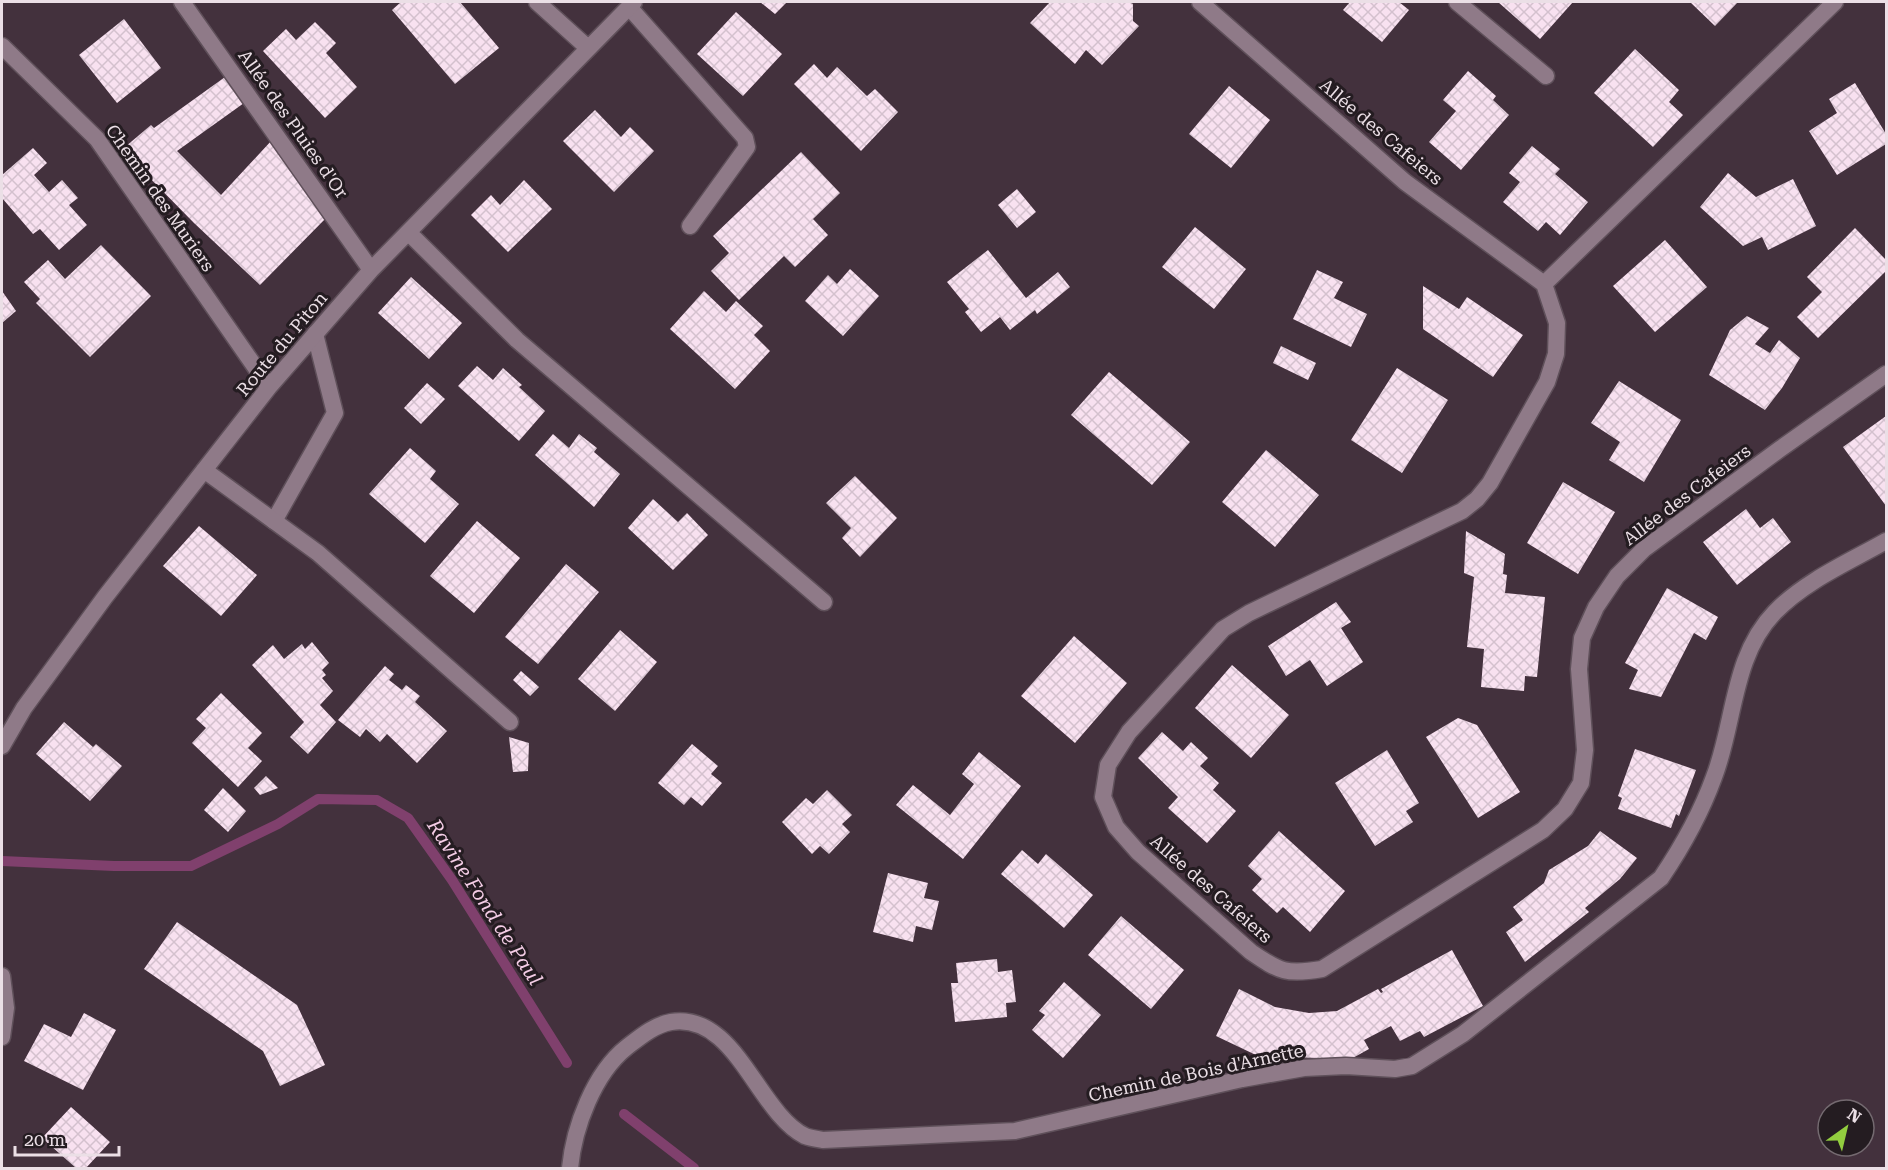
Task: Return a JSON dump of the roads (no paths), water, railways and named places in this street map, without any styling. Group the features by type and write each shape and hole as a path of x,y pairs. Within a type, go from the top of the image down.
{"street":[{"name":"Allée des Pluies d'Or","path":"182,2 371,270"},
{"path":"537,2 588,48"},
{"name":"Allée des Cafeiers","path":"1200,2 1405,182 1544,284 1557,323 1556,354 1547,382 1491,483 1477,499 1462,511 1249,613 1223,629 1130,732 1108,765 1103,797 1116,827 1138,852 1251,952 1271,966 1296,974 1322,969 1543,830 1565,809 1581,783 1585,750 1579,669 1582,638 1596,607 1617,576 1644,549 1887,374"},
{"path":"1457,2 1546,76"},
{"path":"1544,284 1835,2"},
{"name":"Route du Piton","path":"2,746 24,708 98,607 268,387 371,270 631,4"},
{"path":"631,4 747,142 747,147 690,226"},
{"name":"Chemin des Muriers","path":"2,46 97,139 268,387"},
{"path":"409,233 518,340 824,602"},
{"path":"274,521 335,413 315,334"},
{"path":"204,470 318,553 510,722"},
{"name":"Chemin de Bois d'Arnette","path":"570,1168 572,1153 589,1098 614,1057 649,1031 670,1022 696,1023 719,1037 794,1127 806,1136 823,1140 1015,1131 1242,1079 1304,1068 1346,1066 1395,1069 1412,1066 1463,1034 1661,878 1680,850 1715,777 1746,655 1759,632 1774,612 1794,596 1887,541"},
{"path":"2,976 6,1008 2,1037"}],"waterway":[{"name":"Ravine Fond de Paul","path":"2,861 114,866 191,866 278,824 318,799 377,800 408,818 452,880 567,1063"},
{"name":"Ravine Fond de Paul","path":"624,1114 694,1168"}]}
